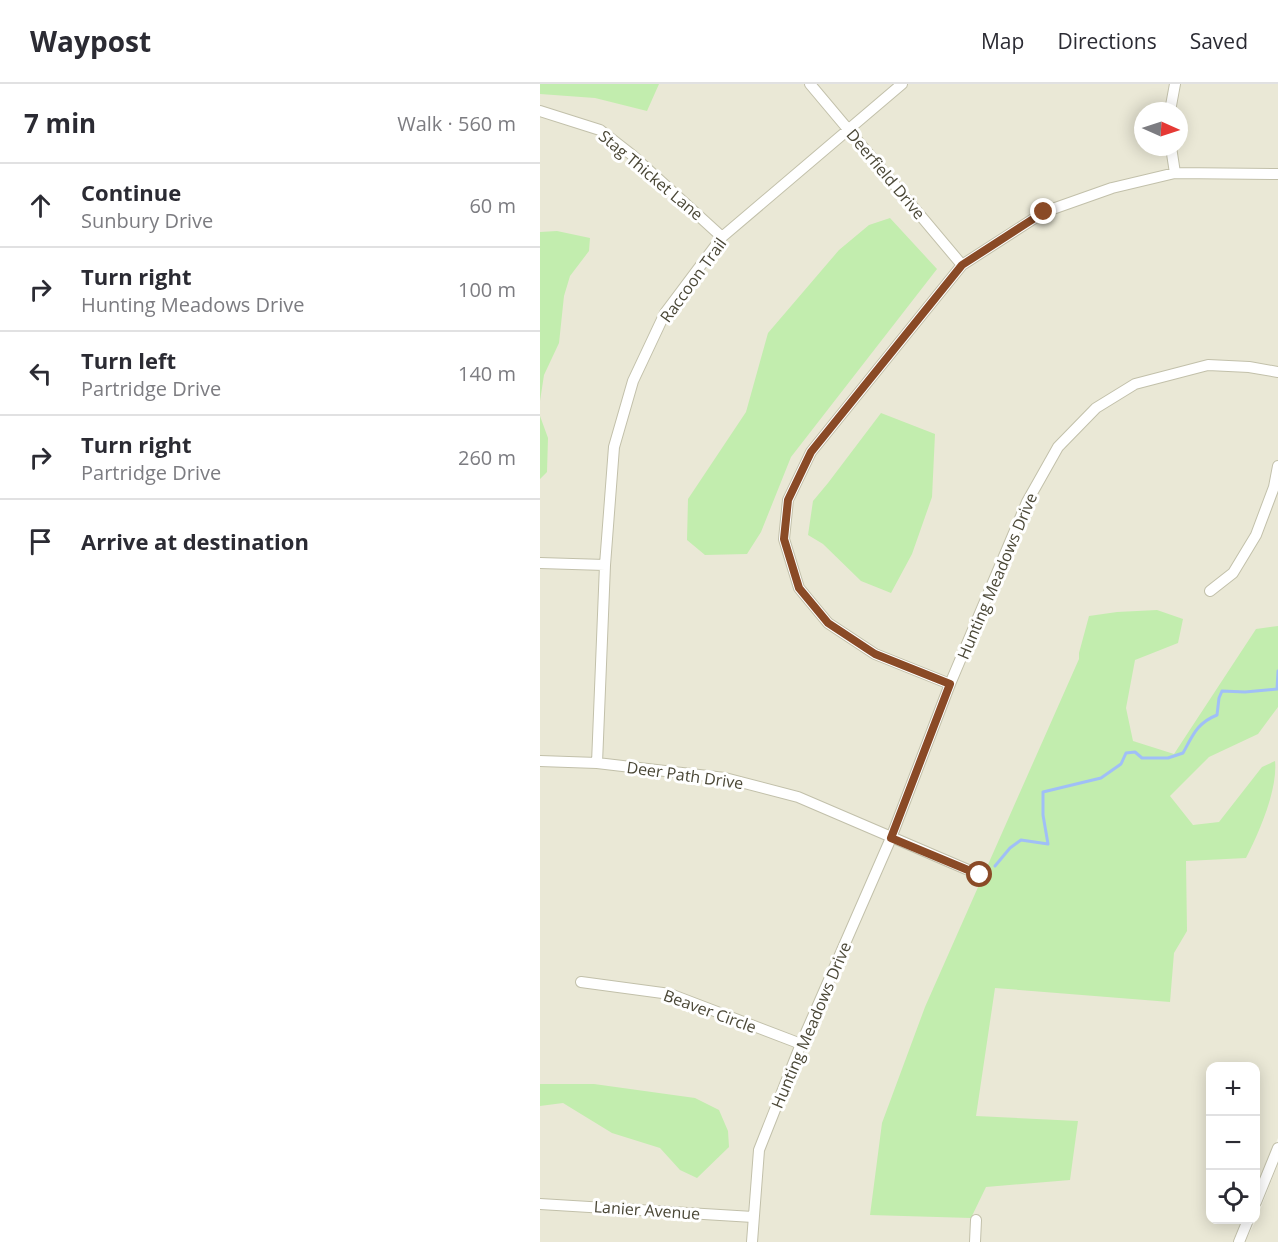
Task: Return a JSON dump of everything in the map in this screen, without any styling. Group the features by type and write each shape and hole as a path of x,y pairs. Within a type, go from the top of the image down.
{"street":[{"name":"Deerfield Drive","path":"810,84 962,265"},
{"name":"Raccoon Trail","path":"597,763 605,565 614,447 633,381 665,314 722,237 902,84"},
{"path":"1172,102 1175,84"},
{"name":"Stag Thicket Lane","path":"540,111 600,130 632,155 722,237"},
{"path":"1172,156 1175,173"},
{"path":"950,684 875,654 828,623 799,588 784,539 788,500 811,452 962,265 1044,212 1112,188 1175,173 1278,174"},
{"name":"Hunting Meadows Drive","path":"752,1242 759,1150 801,1044 891,838 950,684 1027,502 1058,447 1096,408 1135,384 1208,365 1249,367 1278,372"},
{"path":"1210,591 1233,573 1256,535 1274,487 1278,466"},
{"path":"540,563 605,565"},
{"name":"Deer Path Drive","path":"540,761 597,763 725,778 798,797 980,875"},
{"name":"Beaver Circle","path":"581,982 670,994 801,1044"},
{"path":"1260,1192 1278,1148"},
{"name":"Lanier Avenue","path":"540,1204 753,1217"},
{"path":"975,1242 976,1220"},
{"path":"1239,1242 1246,1224"}],"shaded area":[{"path":"540,84 1278,84 1278,1138 1260,1181 1260,1062 1206,1062 1206,1224 1242,1224 1234,1242 540,1242"},
{"path":"1278,1164 1278,1242 1245,1242 1254,1224 1260,1224 1260,1210"}],"green space":[{"path":"540,84 659,84 647,111 595,98 540,94"},
{"path":"890,218 937,269 791,457 761,532 747,554 705,555 687,540 688,499 746,412 768,333 839,250 869,225"},
{"path":"557,231 590,238 589,251 570,276 564,296 559,343 544,375 540,401 540,232"},
{"path":"881,413 935,434 932,497 912,554 891,593 861,581 823,544 808,535 813,501"},
{"path":"540,416 548,438 547,472 540,479"},
{"path":"1157,610 1183,619 1178,643 1135,660 1126,708 1133,741 1174,754 1256,629 1278,626 1278,707 1258,734 1209,757 1170,796 1193,825 1219,822 1262,767 1275,761 1271,797 1251,848 1246,858 1186,861 1187,931 1174,953 1170,1002 995,988 976,1116 1078,1121 1070,1180 986,1187 971,1218 870,1215 882,1123 925,1007 1079,659 1089,616"},
{"path":"540,1084 594,1084 695,1098 719,1110 728,1131 729,1147 697,1178 680,1170 660,1148 612,1133 563,1103 540,1106"}],"waterway":[{"path":"995,866 1010,848 1021,840 1048,844 1043,815 1043,792 1101,778 1121,764 1126,753 1135,752 1142,758 1168,758 1183,753 1200,726 1217,715 1222,691 1245,692 1277,689 1278,671"}],"route":[{"path":"980,875 891,838 950,684 875,654 828,623 799,588 784,539 788,500 811,452 962,265 1044,212"}]}
